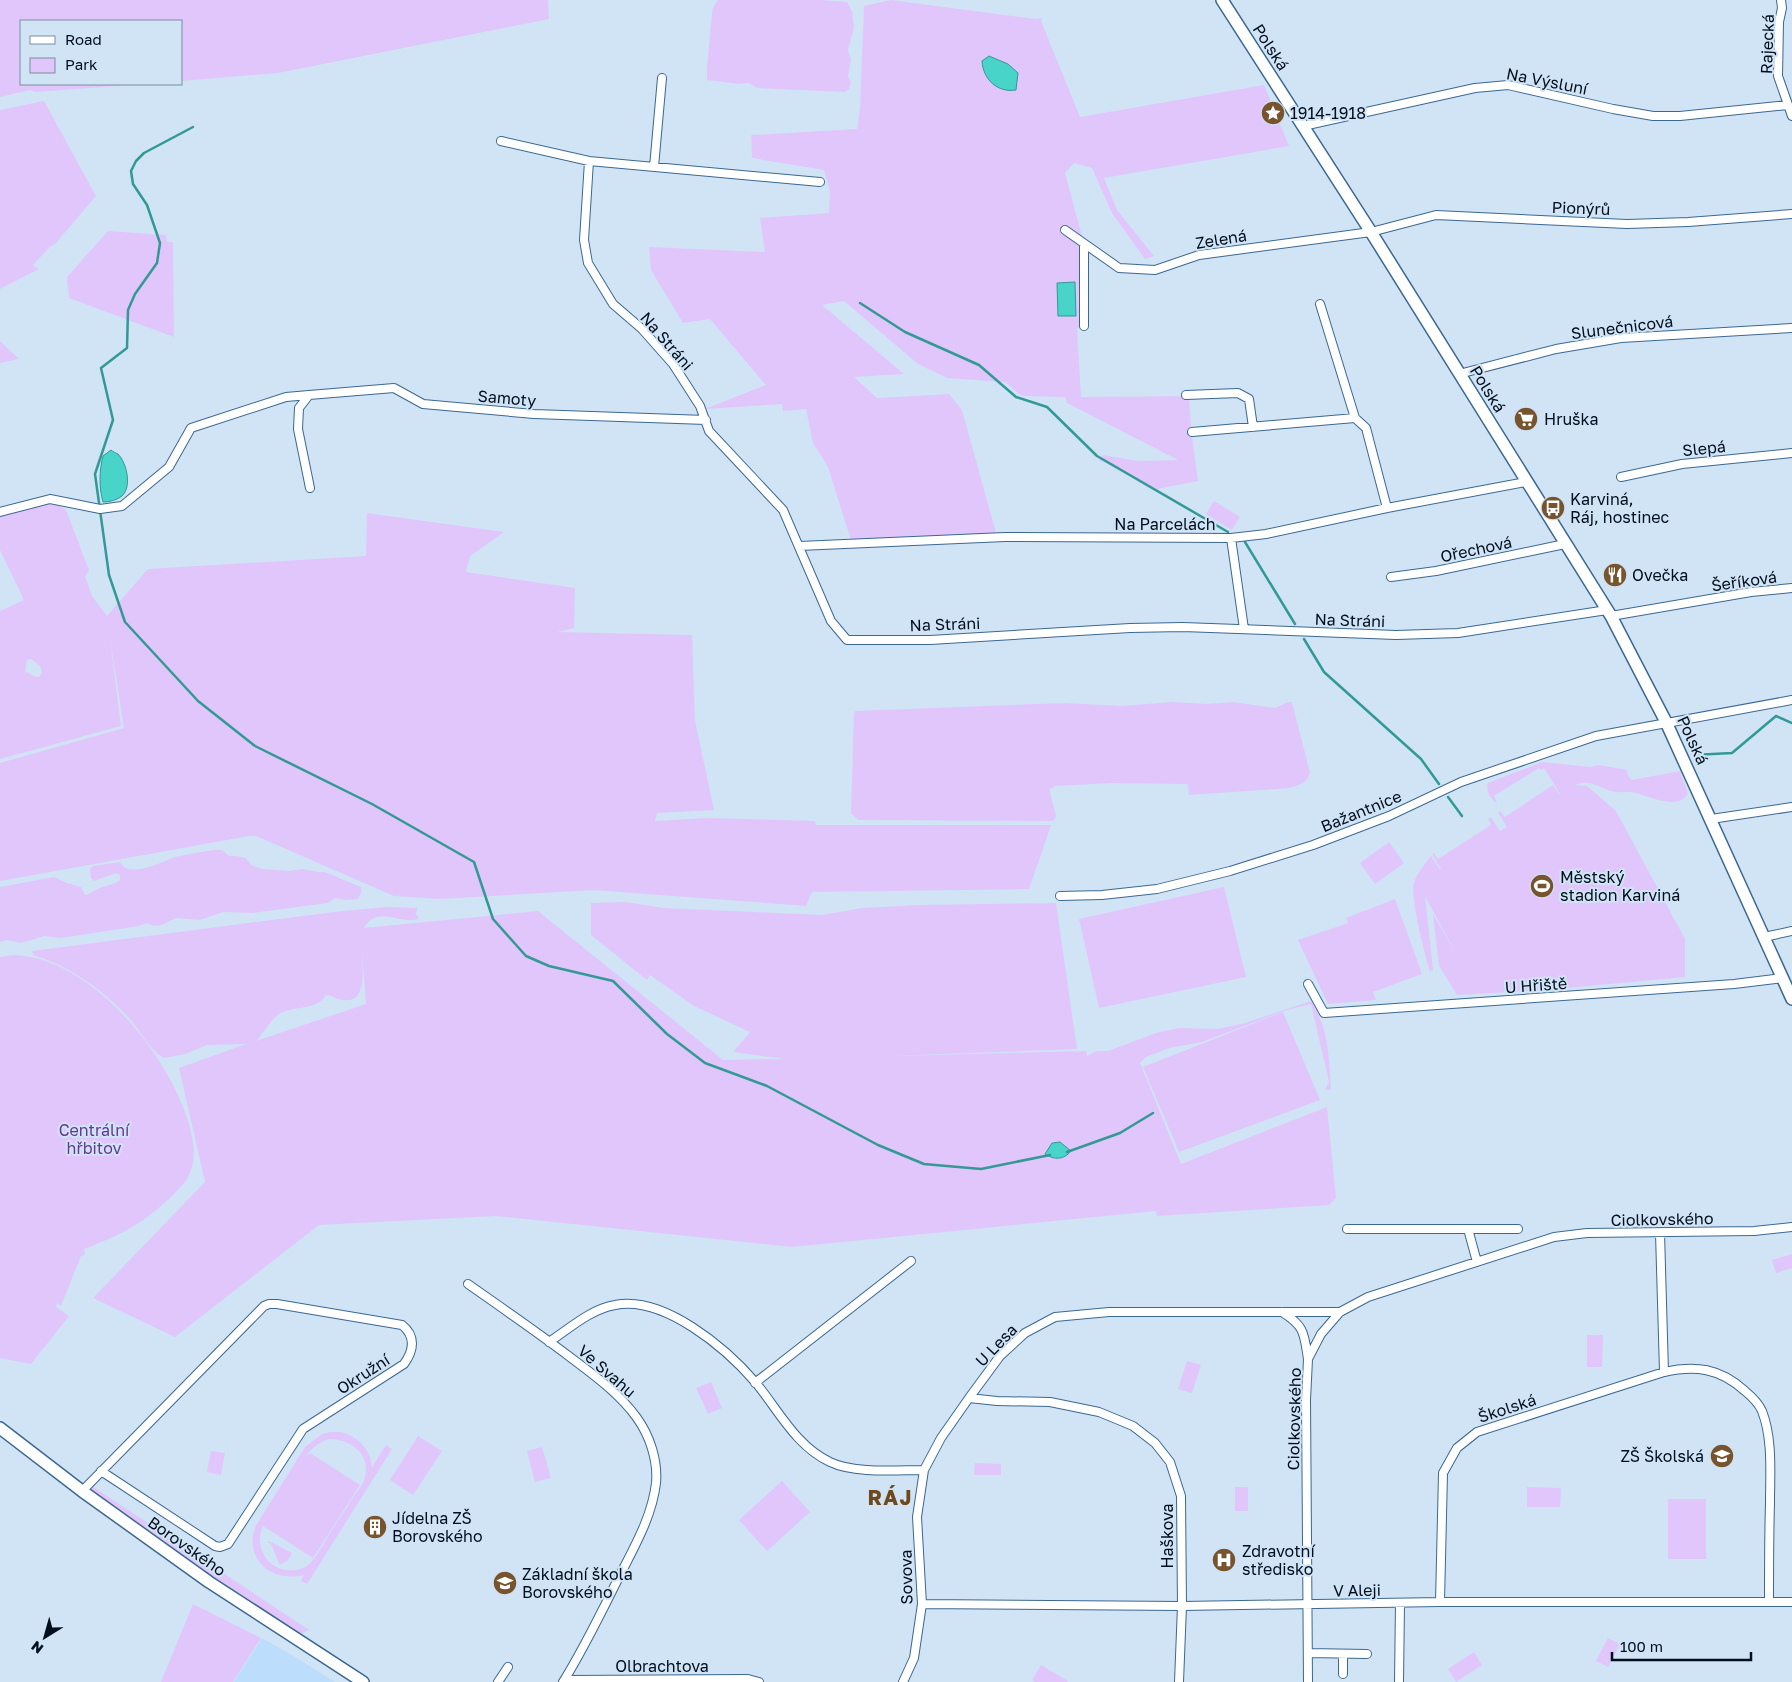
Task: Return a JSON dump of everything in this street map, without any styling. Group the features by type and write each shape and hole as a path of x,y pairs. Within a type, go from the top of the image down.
{"street":[{"name":"Polská","path":"1222,0 1371,232 1609,613 1666,722 1792,999"},
{"name":"Rajecká","path":"1782,0 1779,22 1778,76 1792,116"},
{"path":"654,167 662,78"},
{"name":"Na Výsluní","path":"1303,126 1476,88 1508,85 1653,116 1680,116 1788,105"},
{"path":"501,141 589,161 820,182"},
{"name":"Na Stráni","path":"589,161 584,240 588,263 613,304 642,329 673,364 700,406 709,430 783,510 831,621 847,640 930,640 1130,628 1183,627 1396,635 1458,633 1609,613"},
{"name":"Pionýrů","path":"1371,232 1436,215 1627,224 1688,222 1792,214"},
{"name":"Zelená","path":"1065,230 1119,268 1155,270 1199,255 1371,232"},
{"path":"1084,244 1084,326"},
{"path":"1320,304 1355,418 1366,428 1387,508"},
{"name":"Slunečnicová","path":"1459,374 1556,350 1621,338 1792,328"},
{"name":"Samoty","path":"0,512 50,499 100,510 122,506 169,467 191,428 286,397 394,388 423,404 534,414 706,420"},
{"path":"1186,395 1238,393 1249,399 1253,427"},
{"path":"309,395 299,408 298,428 310,488"},
{"path":"1192,432 1355,418"},
{"name":"Slepá","path":"1621,477 1682,464 1792,453"},
{"name":"Na Parcelách","path":"799,546 1005,536 1231,538 1266,534 1387,508 1526,482"},
{"path":"1231,538 1244,629"},
{"name":"Ořechová","path":"1391,577 1436,571 1565,544"},
{"name":"Šeříková","path":"1609,613 1751,592 1792,588"},
{"name":"Bažantnice","path":"1060,896 1102,895 1157,890 1252,865 1313,845 1389,816 1468,780 1596,736 1792,700"},
{"path":"1712,820 1792,807"},
{"path":"1764,937 1792,931"},
{"name":"U Hřiště","path":"1308,984 1324,1013 1734,984 1783,978"},
{"name":"Ciolkovského","path":"1308,1682 1306,1400 1308,1360 1321,1334 1340,1312 1368,1297 1554,1237 1587,1233 1754,1231 1792,1227"},
{"path":"1348,1229 1518,1229"},
{"path":"1468,1229 1477,1262"},
{"path":"1660,1233 1664,1372"},
{"path":"755,1383 911,1261"},
{"name":"Ve Svahu","path":"468,1284 605,1384 638,1419 652,1449 656,1482 653,1499 639,1538 564,1681"},
{"name":"Okružní","path":"82,1491 101,1471 264,1306 277,1304 402,1325 411,1334 412,1349 404,1364 303,1429 228,1544 220,1547 215,1546 101,1471"},
{"path":"550,1342 592,1313 615,1304 636,1304 667,1313 694,1328 726,1352 755,1383 793,1432 812,1450 831,1463 855,1468 924,1470"},
{"name":"U Lesa","path":"924,1470 941,1438 1000,1356 1025,1333 1055,1317 1109,1312 1340,1312"},
{"path":"1282,1312 1295,1320 1304,1334 1308,1360"},
{"name":"Školská","path":"1440,1602 1443,1473 1457,1448 1477,1432 1664,1372 1683,1368 1701,1368 1736,1382 1762,1410 1770,1460 1769,1602"},
{"name":"Haškova","path":"969,1398 997,1401 1050,1402 1099,1412 1133,1426 1155,1443 1170,1462 1181,1496 1182,1606 1179,1682"},
{"name":"Borovského","path":"0,1428 82,1491 209,1582 363,1682"},
{"name":"Sovova","path":"903,1682 914,1658 922,1604 917,1517 924,1470"},
{"name":"V Aleji","path":"922,1604 1182,1606 1440,1602 1792,1602"},
{"path":"1399,1682 1400,1603"},
{"path":"1308,1653 1367,1654"},
{"path":"1343,1654 1343,1674"},
{"path":"498,1682 508,1667"},
{"name":"Olbrachtova","path":"564,1681 748,1679 759,1682"}],"shaded area":[{"path":"989,56 1008,64 1018,73 1016,90 997,87 988,79 982,61"},
{"path":"1075,282 1076,316 1058,316 1057,283"},
{"path":"111,450 118,454 124,463 128,481 122,496 113,501 103,502 100,485 101,468 103,456"},
{"path":"1060,1142 1071,1151 1068,1154 1059,1158 1045,1154 1052,1143"},
{"path":"262,1638 295,1657 335,1682 234,1682"}],"green space":[{"path":"0,0 548,0 549,19 278,73 182,81 182,20 20,20 20,85 131,85 36,92 30,90 0,97"},
{"path":"718,0 820,0 847,2 852,11 854,27 848,50 851,59 848,77 851,82 849,89 845,92 757,88 749,83 739,84 707,80 712,13"},
{"path":"891,0 1035,19 1042,18 1041,21 1080,117 1264,85 1289,146 1104,178 1117,210 1154,256 1145,259 1112,213 1092,168 1074,163 1065,173 1083,240 1080,247 1081,327 1077,328 1081,397 1189,396 1198,481 1157,489 1099,460 1103,455 1138,461 1178,460 1067,403 1065,397 1022,396 1005,382 947,378 918,364 844,301 822,305 904,374 854,377 877,398 949,394 962,410 996,533 851,540 828,467 813,443 806,409 783,411 782,404 705,409 766,385 710,319 683,323 651,270 649,247 765,252 760,218 829,213 830,191 824,170 752,158 751,135 857,129 860,108 864,6"},
{"path":"44,101 96,196 55,244 33,265 39,269 0,289 0,110"},
{"path":"108,231 166,235 167,242 173,242 174,337 69,298 67,277"},
{"path":"0,341 19,359 0,363"},
{"path":"53,501 66,510 89,570 85,576 92,596 107,616 148,569 366,556 367,513 504,532 470,556 466,572 575,588 574,628 557,632 692,635 695,721 714,810 657,813 655,821 706,818 815,821 816,825 1051,825 1029,889 812,892 806,906 593,890 440,899 394,896 256,836 0,881 0,763 124,728 110,639 121,726 0,759 0,611 24,600 0,550 0,514","holes":["31,659 40,666 42,672 39,677 25,671 27,660"]},
{"path":"1214,501 1240,517 1232,530 1206,514"},
{"path":"1172,702 1206,704 1233,702 1275,708 1292,702 1310,773 1309,776 1302,783 1290,788 1189,795 1188,785 1186,784 1113,783 1055,786 1050,789 1056,817 1053,821 858,820 851,813 855,711 1065,703 1121,706"},
{"name":"Městský stadion Karviná","path":"1542,762 1591,767 1598,765 1627,770 1628,776 1632,780 1680,771 1688,794 1676,802 1661,801 1637,793 1613,792 1589,783 1575,785 1587,786 1616,811 1685,939 1685,977 1546,990 1457,995 1439,966 1433,914 1455,952 1425,896 1433,970 1430,972 1414,901 1413,891 1417,876 1431,856 1440,870 1432,854 1434,853 1438,859 1491,825 1488,819 1491,817 1500,831 1507,827 1498,812 1500,811 1505,817 1553,785 1560,794 1544,768 1541,770 1539,768 1494,796 1497,803 1489,794 1487,789 1488,783"},
{"path":"1389,842 1404,863 1375,884 1360,863"},
{"path":"222,850 229,856 246,858 251,865 262,869 290,871 302,869 325,872 361,887 361,893 358,899 346,900 335,898 328,903 253,913 223,912 200,920 176,918 162,925 153,926 147,923 139,926 61,938 44,936 21,943 7,940 0,942 0,887 54,877 81,887 85,895 120,880 120,875 116,873 94,881 91,878 90,869 93,866 120,862 127,869 134,870 152,866 175,857"},
{"path":"1224,887 1246,977 1099,1008 1079,919"},
{"path":"1395,899 1422,974 1373,992 1376,1000 1328,1004 1298,940 1348,923 1346,918"},
{"path":"625,902 664,908 822,915 862,908 920,905 1056,903 1077,1049 894,1056 1086,1051 1087,1056 1096,1051 1108,1051 1156,1033 1179,1028 1217,1029 1245,1023 1311,1001 1325,1033 1329,1055 1331,1090 1325,1090 1329,1082 1311,1004 1287,1010 1202,1042 1169,1048 1146,1057 1140,1063 1181,1164 1327,1107 1336,1198 1329,1205 1157,1216 1156,1211 792,1247 495,1216 319,1225 175,1337 93,1298 205,1182 179,1068 246,1044 207,1045 185,1054 164,1058 149,1045 129,1018 97,989 73,972 33,955 32,951 342,911 388,907 417,908 416,914 419,918 406,920 383,916 376,917 364,928 538,911 723,1060 785,1059 733,1052 750,1032 694,1006 650,975 647,980 591,935 591,903","holes":["362,952 366,1004 256,1041 273,1019 285,1011 311,1006 322,1000 326,995 338,999 348,1000 355,998 362,986"]},
{"name":"Centrální hřbitov","path":"13,955 41,960 69,971 95,989 120,1012 162,1064 177,1092 187,1118 194,1150 190,1174 183,1185 171,1197 150,1215 130,1228 84,1249 85,1255 81,1256 61,1306 57,1303 56,1307 69,1316 31,1364 0,1358 0,957"},
{"path":"1283,1012 1320,1100 1179,1152 1143,1067"},
{"path":"1792,1254 1792,1268 1776,1273 1772,1260"},
{"path":"1587,1335 1603,1335 1602,1367 1587,1367"},
{"path":"1187,1361 1201,1365 1192,1393 1178,1389"},
{"path":"711,1382 722,1408 708,1414 696,1388"},
{"path":"341,1432 358,1441 366,1449 372,1467 386,1445 392,1449 307,1584 301,1581 304,1575 281,1576 263,1566 257,1559 253,1539 255,1527 305,1447 322,1434","holes":["329,1439 352,1445 363,1456 366,1471 363,1484 318,1554 307,1566 296,1570 285,1570 274,1566 266,1558 262,1550 260,1538 263,1526 313,1558 360,1485 310,1453 306,1457 313,1448 321,1442"]},
{"path":"418,1436 442,1451 413,1495 390,1480"},
{"path":"542,1447 551,1478 535,1482 527,1451"},
{"path":"211,1451 225,1453 221,1475 207,1472"},
{"path":"975,1463 1001,1464 1001,1475 974,1475"},
{"path":"782,1481 810,1512 767,1551 739,1520"},
{"path":"92,1486 309,1630 301,1634 295,1632 243,1599 92,1492"},
{"path":"1235,1487 1248,1487 1248,1511 1235,1511"},
{"path":"1527,1487 1561,1488 1560,1507 1527,1507"},
{"path":"1668,1499 1706,1499 1706,1559 1668,1559"},
{"path":"269,1541 292,1553 288,1560 280,1565 271,1544 268,1543"},
{"path":"193,1604 261,1638 233,1682 161,1682"},
{"path":"1608,1638 1620,1644 1608,1667 1596,1661"},
{"path":"1474,1652 1482,1665 1456,1682 1448,1669"},
{"path":"1041,1665 1068,1681 1035,1682 1032,1680"}],"waterway":[{"path":"193,127 144,153 136,161 131,171 133,184 147,205 160,243 157,263 135,294 128,310 127,348 101,368 113,420 95,474 109,575 125,622 198,701 255,746 372,804 474,862 493,919 526,956 549,966 613,981 667,1034 705,1063 767,1086 878,1145 924,1164 981,1169 1050,1155"},
{"path":"860,303 905,332 979,365 1016,397 1047,407 1097,456 1228,532"},
{"path":"1245,542 1295,624"},
{"path":"1304,639 1324,672 1421,759 1439,784"},
{"path":"1693,755 1732,753 1776,716 1792,723"},
{"path":"1448,797 1462,816"},
{"path":"1067,1152 1120,1133 1153,1113"}],"place":[{"name":"1914-1918","path":"1273,113"},
{"name":"Hruška","path":"1526,419"},
{"name":"Karviná, Ráj, hostinec","path":"1553,508"},
{"name":"Ovečka","path":"1615,575"},
{"name":"Městský stadion Karviná","path":"1542,886"},
{"name":"ZŠ Školská","path":"1722,1456"},
{"name":"Jídelna ZŠ Borovského","path":"375,1527"},
{"name":"Zdravotní středisko","path":"1224,1560"},
{"name":"Základní škola Borovského","path":"505,1583"}],"district":[{"name":"RÁJ","path":"890,1498"}]}
